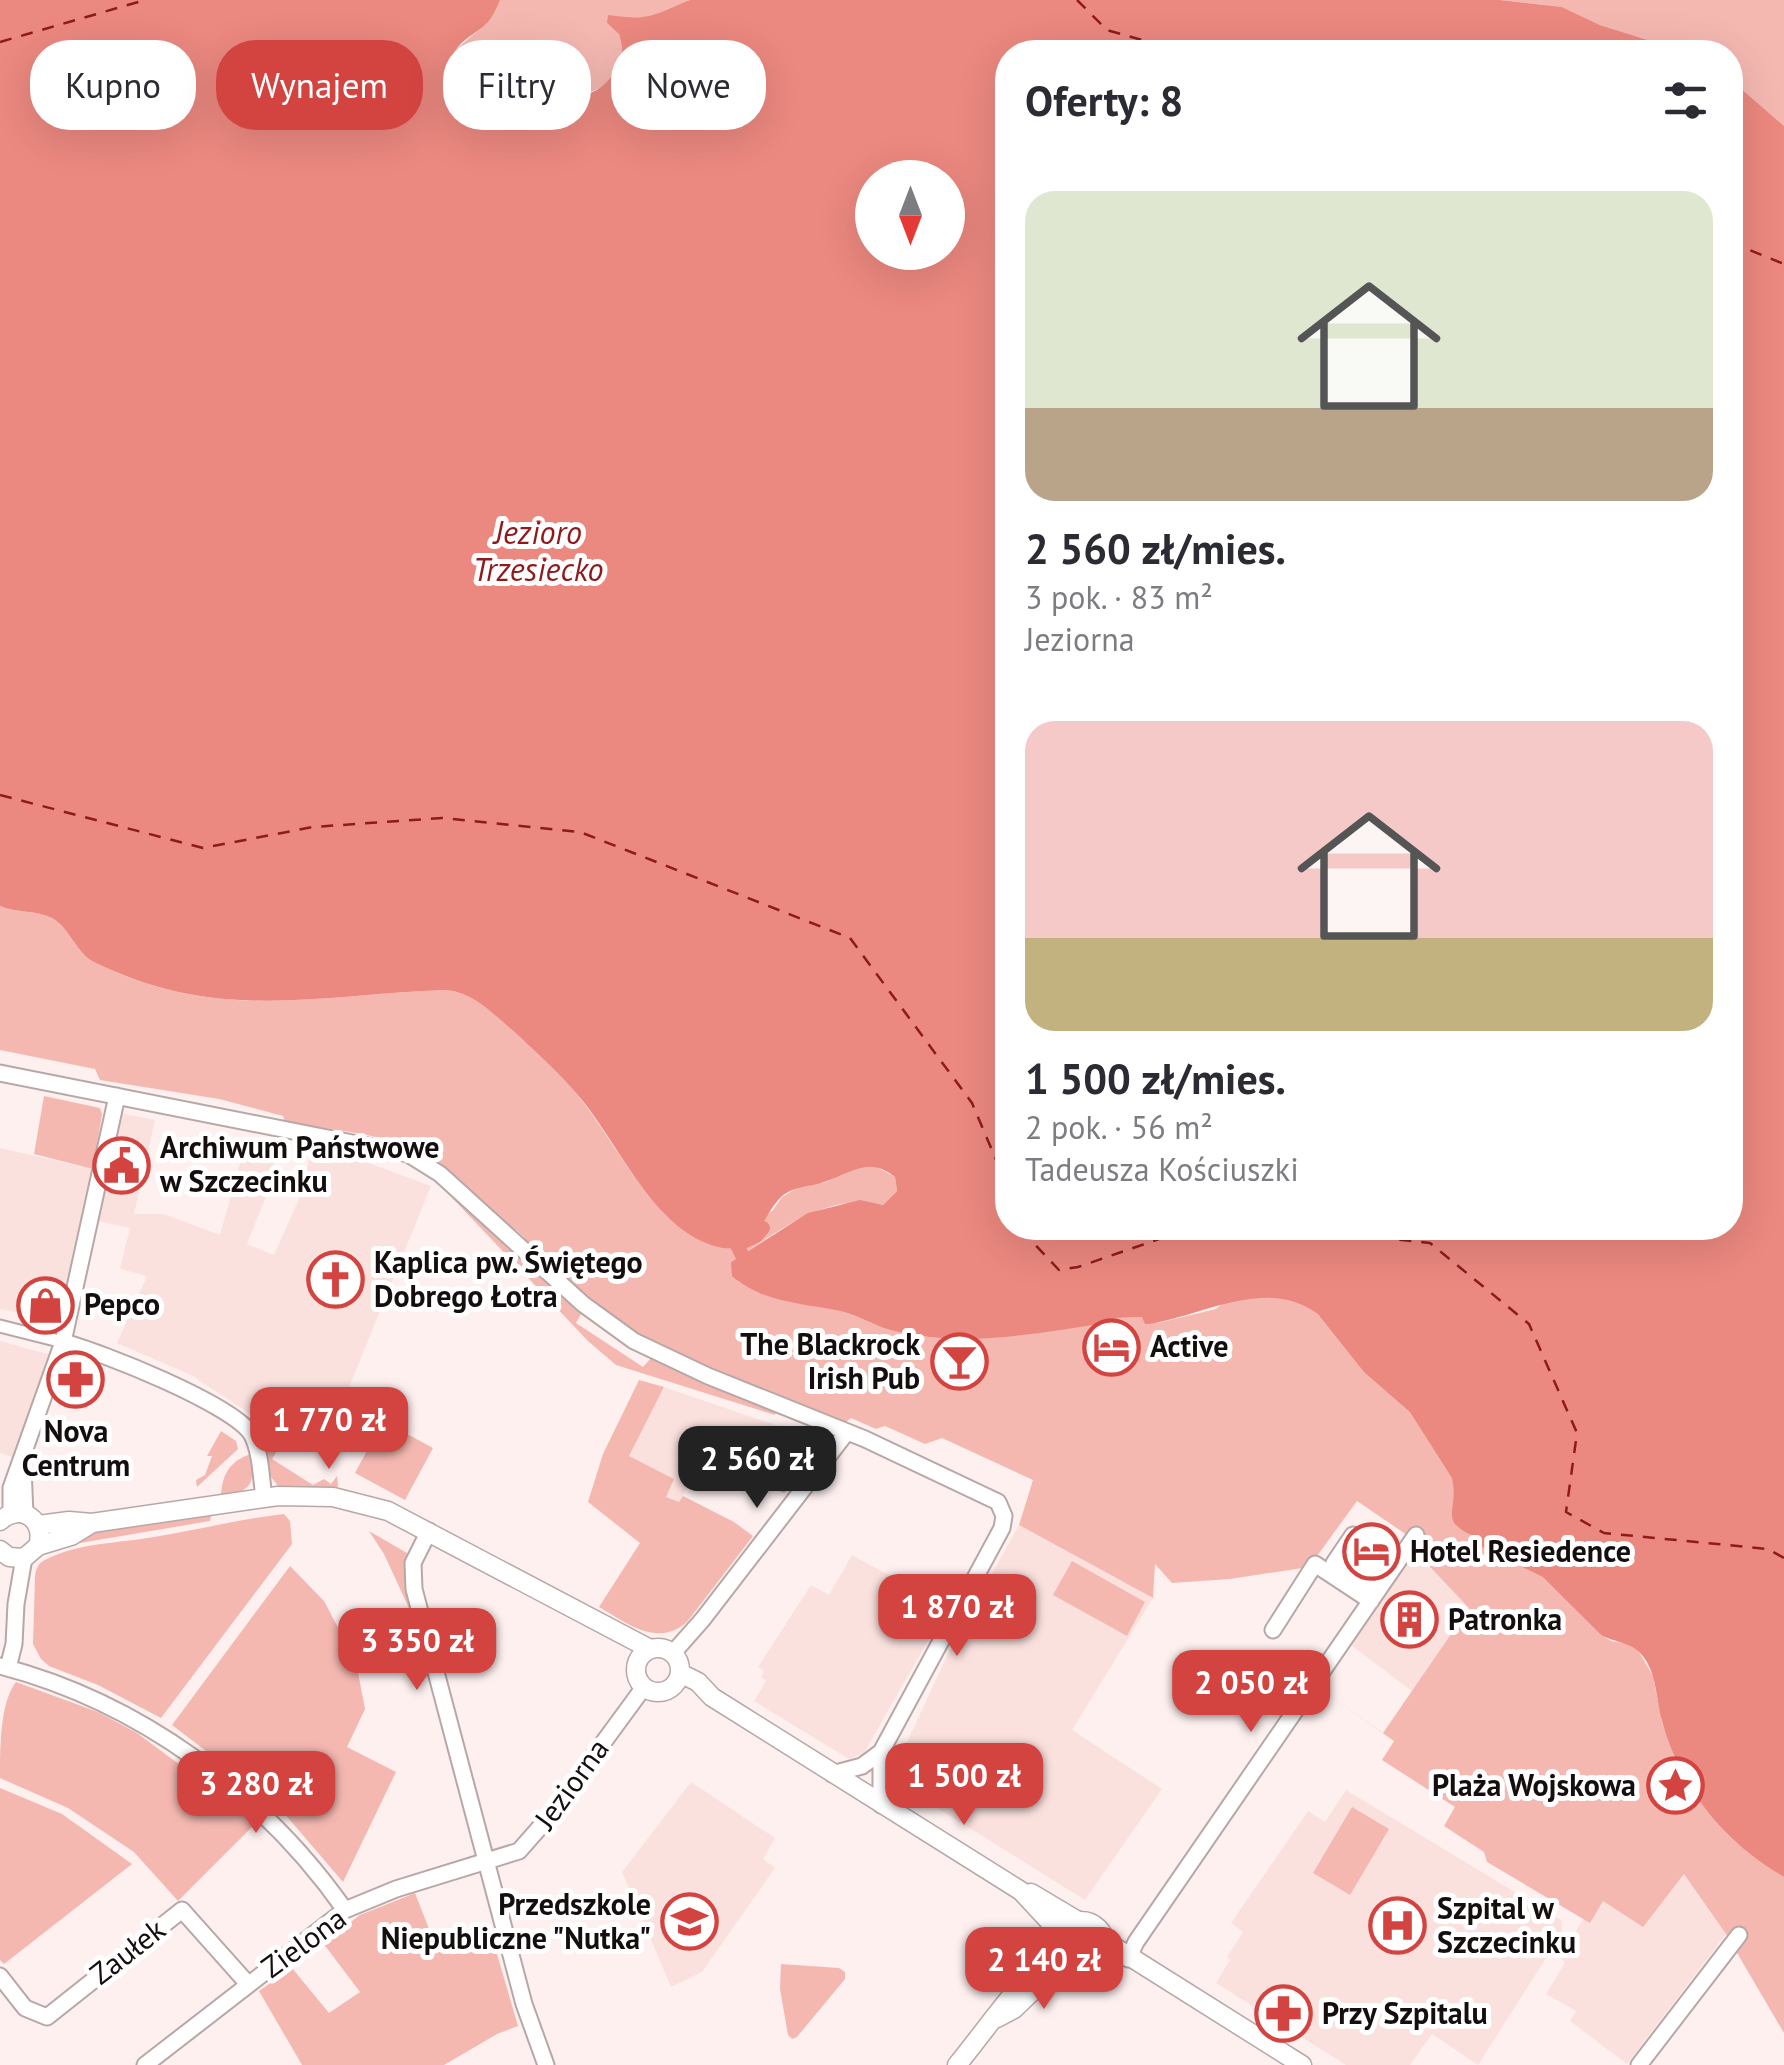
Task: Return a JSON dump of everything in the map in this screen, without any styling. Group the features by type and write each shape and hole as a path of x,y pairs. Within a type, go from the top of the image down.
{"street":[{"path":"0,1072 408,1154 440,1174 583,1304 626,1336 708,1376 847,1432 995,1500 1002,1507 1004,1518 993,1544 880,1752 862,1766 832,1774"},
{"path":"117,1096 63,1342 22,1464 14,1644 4,1668 60,1684 103,1703 212,1773 264,1812 345,1910"},
{"path":"0,1326 63,1342 146,1372 241,1423 255,1444 264,1497"},
{"path":"847,1432 673,1653 676,1680 693,1695 712,1697 1021,1891 1059,1939 1059,1954 1071,1967 1093,1966 1103,1950 1096,1926 1078,1921 1038,1894 1021,1891"},
{"path":"19,1518 92,1523 264,1497 321,1495 351,1500 388,1511 596,1623 609,1625 644,1654"},
{"path":"18,1553 72,1536 92,1523"},
{"path":"429,1531 413,1563 412,1575 524,2004 546,2065"},
{"path":"1353,1535 1334,1563 1374,1596"},
{"path":"1128,1959 1416,1536"},
{"path":"1274,1630 1315,1564 1374,1596"},
{"path":"673,1653 658,1648 644,1654 636,1674 644,1687 658,1692 676,1680"},
{"name":"Jeziorna","path":"485,1861 528,1844 644,1687"},
{"path":"880,1752 881,1805"},
{"name":"Zielona","path":"145,2065 345,1910 485,1861"},
{"name":"Zaułek","path":"0,1976 26,2008 47,2017 182,1910 248,1984"},
{"path":"957,2065 997,2018 1018,1983 1078,1921"},
{"path":"1639,2065 1739,1935"},
{"path":"1103,1950 1128,1959 1302,2065"},
{"path":"997,2018 1014,2009 1042,1982 1071,1967"}],"shaded area":[{"path":"500,0 690,0 654,16 607,23 619,33 620,40 611,40 611,79 591,91 591,40 467,40 486,24"},
{"path":"1500,0 1784,0 1784,126 1743,90 1743,40 1648,40 1600,25 1562,7"},
{"path":"0,906 52,918 94,962 184,993 269,1001 447,990 466,995 490,1010 558,1073 644,1190 683,1229 704,1242 726,1247 773,1210 782,1197 799,1187 826,1182 861,1166 877,1167 895,1177 897,1191 883,1205 861,1202 821,1209 784,1227 731,1262 738,1281 774,1298 840,1311 917,1336 1000,1337 1111,1322 1115,1318 1143,1317 1158,1323 1216,1309 1262,1271 1456,1413 1480,1546 1543,1576 1601,1635 1629,1644 1639,1652 1653,1676 1662,1722 1680,1772 1751,1853 1784,1877 1784,2033 1726,1934 1684,1874 1643,1927 1603,1901 1590,1923 1487,1862 1484,1852 1444,1826 1455,1807 1382,1760 1394,1741 1320,1689 1383,1733 1469,1608 1415,1551 1407,1535 1357,1501 1309,1567 1172,1583 1155,1564 1153,1598 1019,1525 1033,1480 942,1438 925,1444 885,1426 876,1429 851,1418 845,1423 714,1371 638,1334 579,1290 455,1176 416,1150 369,1136 285,1122 283,1116 219,1099 100,1080 95,1069 0,1050"},
{"path":"44,1096 100,1108 93,1169 34,1154"},
{"path":"120,1113 155,1120 134,1214 164,1214 220,1235 247,1138 277,1144 269,1189 247,1244 274,1255 302,1192 311,1150 358,1159 431,1186 343,1402 344,1421 322,1454 191,1375 117,1343 147,1276 120,1269 130,1228 98,1221"},
{"path":"0,1148 93,1169 60,1312 52,1319 0,1309"},
{"path":"439,1184 582,1312 576,1323 643,1367 651,1358 776,1412 775,1415 616,1365 588,1341"},
{"path":"0,1341 51,1355 27,1429 12,1457 0,1453"},
{"path":"639,1380 664,1387 629,1456 674,1479 666,1497 679,1502 683,1496 753,1536 687,1622 665,1633 631,1626 599,1607 640,1543 588,1502 603,1454"},
{"path":"664,1387 781,1427 784,1445 759,1497 743,1487 688,1484 680,1503 666,1497 674,1479 628,1456"},
{"path":"383,1421 433,1448 405,1500 355,1473"},
{"path":"221,1431 236,1441 238,1449 197,1487 196,1480 205,1475 212,1456 207,1456"},
{"path":"268,1447 277,1451 272,1459 313,1485 324,1479 331,1484 337,1476 338,1486 278,1486 268,1473 264,1452"},
{"path":"782,1450 799,1478 784,1493 765,1485"},
{"path":"251,1454 249,1485 221,1497 228,1470"},
{"path":"212,1512 210,1521 76,1541 106,1529"},
{"path":"284,1514 290,1521 292,1544 161,1718 41,1659 33,1644 35,1577 44,1561 86,1547"},
{"path":"1019,1525 1153,1598 1072,1730 1162,1789 1085,1900 897,1783 897,1764 951,1647"},
{"path":"369,1531 407,1553 405,1581 414,1619 384,1554"},
{"path":"1415,1551 1469,1607 1413,1692 1351,1645"},
{"path":"852,1555 947,1607 864,1753 849,1759 754,1701 766,1681 761,1677 764,1671 758,1667 811,1585 829,1595"},
{"path":"1072,1561 1145,1602 1127,1636 1053,1595"},
{"path":"290,1566 324,1601 356,1662 365,1709 347,1747 396,1772 343,1882 278,1806 172,1725"},
{"path":"16,1682 98,1712 137,1733 257,1822 178,1901 134,1852 68,1808 0,1778 4,1713"},
{"name":"Przedszkole Niepubliczne \"Nutka\"","path":"691,1782 775,1838 763,1859 775,1868 702,1972 671,1987 622,1872"},
{"path":"0,1788 62,1814 132,1864 4,1964 0,1960"},
{"name":"Szpital w Szczecinku","path":"1346,1790 1561,1920 1562,1933 1478,2065 1432,2034 1410,2065 1346,2065 1216,1983 1243,1932 1231,1923 1308,1811 1325,1822"},
{"path":"1352,1807 1389,1829 1350,1895 1313,1873"},
{"path":"1684,1873 1726,1934 1627,2064 1570,2021 1576,2011 1546,1994 1565,1962 1560,1958 1583,1919 1590,1922 1603,1901"},
{"path":"415,1893 436,1947 488,1923 518,2026 444,2065 302,2065 259,1991 292,1968 329,2013 360,1992 323,1943 360,1915"},
{"path":"781,1964 839,1968 845,1972 845,1979 792,2039 780,1989"}],"water":[{"name":"Jezioro Trzesiecko","path":"0,0 500,0 487,23 465,40 443,40 443,130 591,130 591,93 611,77 611,130 766,130 766,40 620,40 607,23 608,15 650,16 690,0 1500,0 1562,7 1600,25 1648,40 995,40 995,1240 1743,1240 1743,90 1784,126 1784,1877 1724,1830 1693,1791 1670,1746 1653,1678 1642,1655 1601,1635 1543,1577 1480,1546 1478,1538 1457,1526 1452,1514 1452,1478 1410,1412 1364,1372 1318,1314 1299,1303 1257,1298 1149,1324 1142,1317 1115,1318 1112,1322 1056,1331 973,1339 918,1336 847,1313 770,1297 732,1276 731,1262 808,1213 860,1200 883,1205 897,1191 895,1177 868,1167 796,1189 781,1197 746,1243 723,1248 706,1243 668,1218 652,1200 595,1118 557,1072 489,1010 466,995 447,990 269,1001 184,993 94,962 82,953 64,928 40,914 0,906"}],"waterway":[{"path":"742,1255 737,1245 763,1228"}],"ferry route":[{"path":"0,42 145,0"},
{"path":"1077,0 1107,30 1142,40"},
{"path":"1743,247 1784,264"},
{"path":"0,795 203,848 313,827 442,818 580,832 850,938 972,1103 995,1157"},
{"path":"1031,1240 1059,1270 1156,1240"},
{"path":"1402,1240 1430,1243 1529,1324 1577,1433 1566,1512 1604,1533 1768,1549 1784,1558"}],"place":[{"name":"Archiwum Państwowe w Szczecinku","path":"121,1165"},
{"name":"Kaplica pw. Świętego Dobrego Łotra","path":"335,1280"},
{"name":"Pepco","path":"45,1305"},
{"name":"Active","path":"1111,1347"},
{"name":"The Blackrock Irish Pub","path":"959,1362"},
{"name":"Nova Centrum","path":"76,1380"},
{"name":"Hotel Resiedence","path":"1371,1552"},
{"name":"Patronka","path":"1409,1620"},
{"name":"Plaża Wojskowa","path":"1675,1786"},
{"name":"Przedszkole Niepubliczne \"Nutka\"","path":"690,1922"},
{"name":"Szpital w Szczecinku","path":"1398,1926"},
{"name":"Przy Szpitalu","path":"1283,2014"}]}
